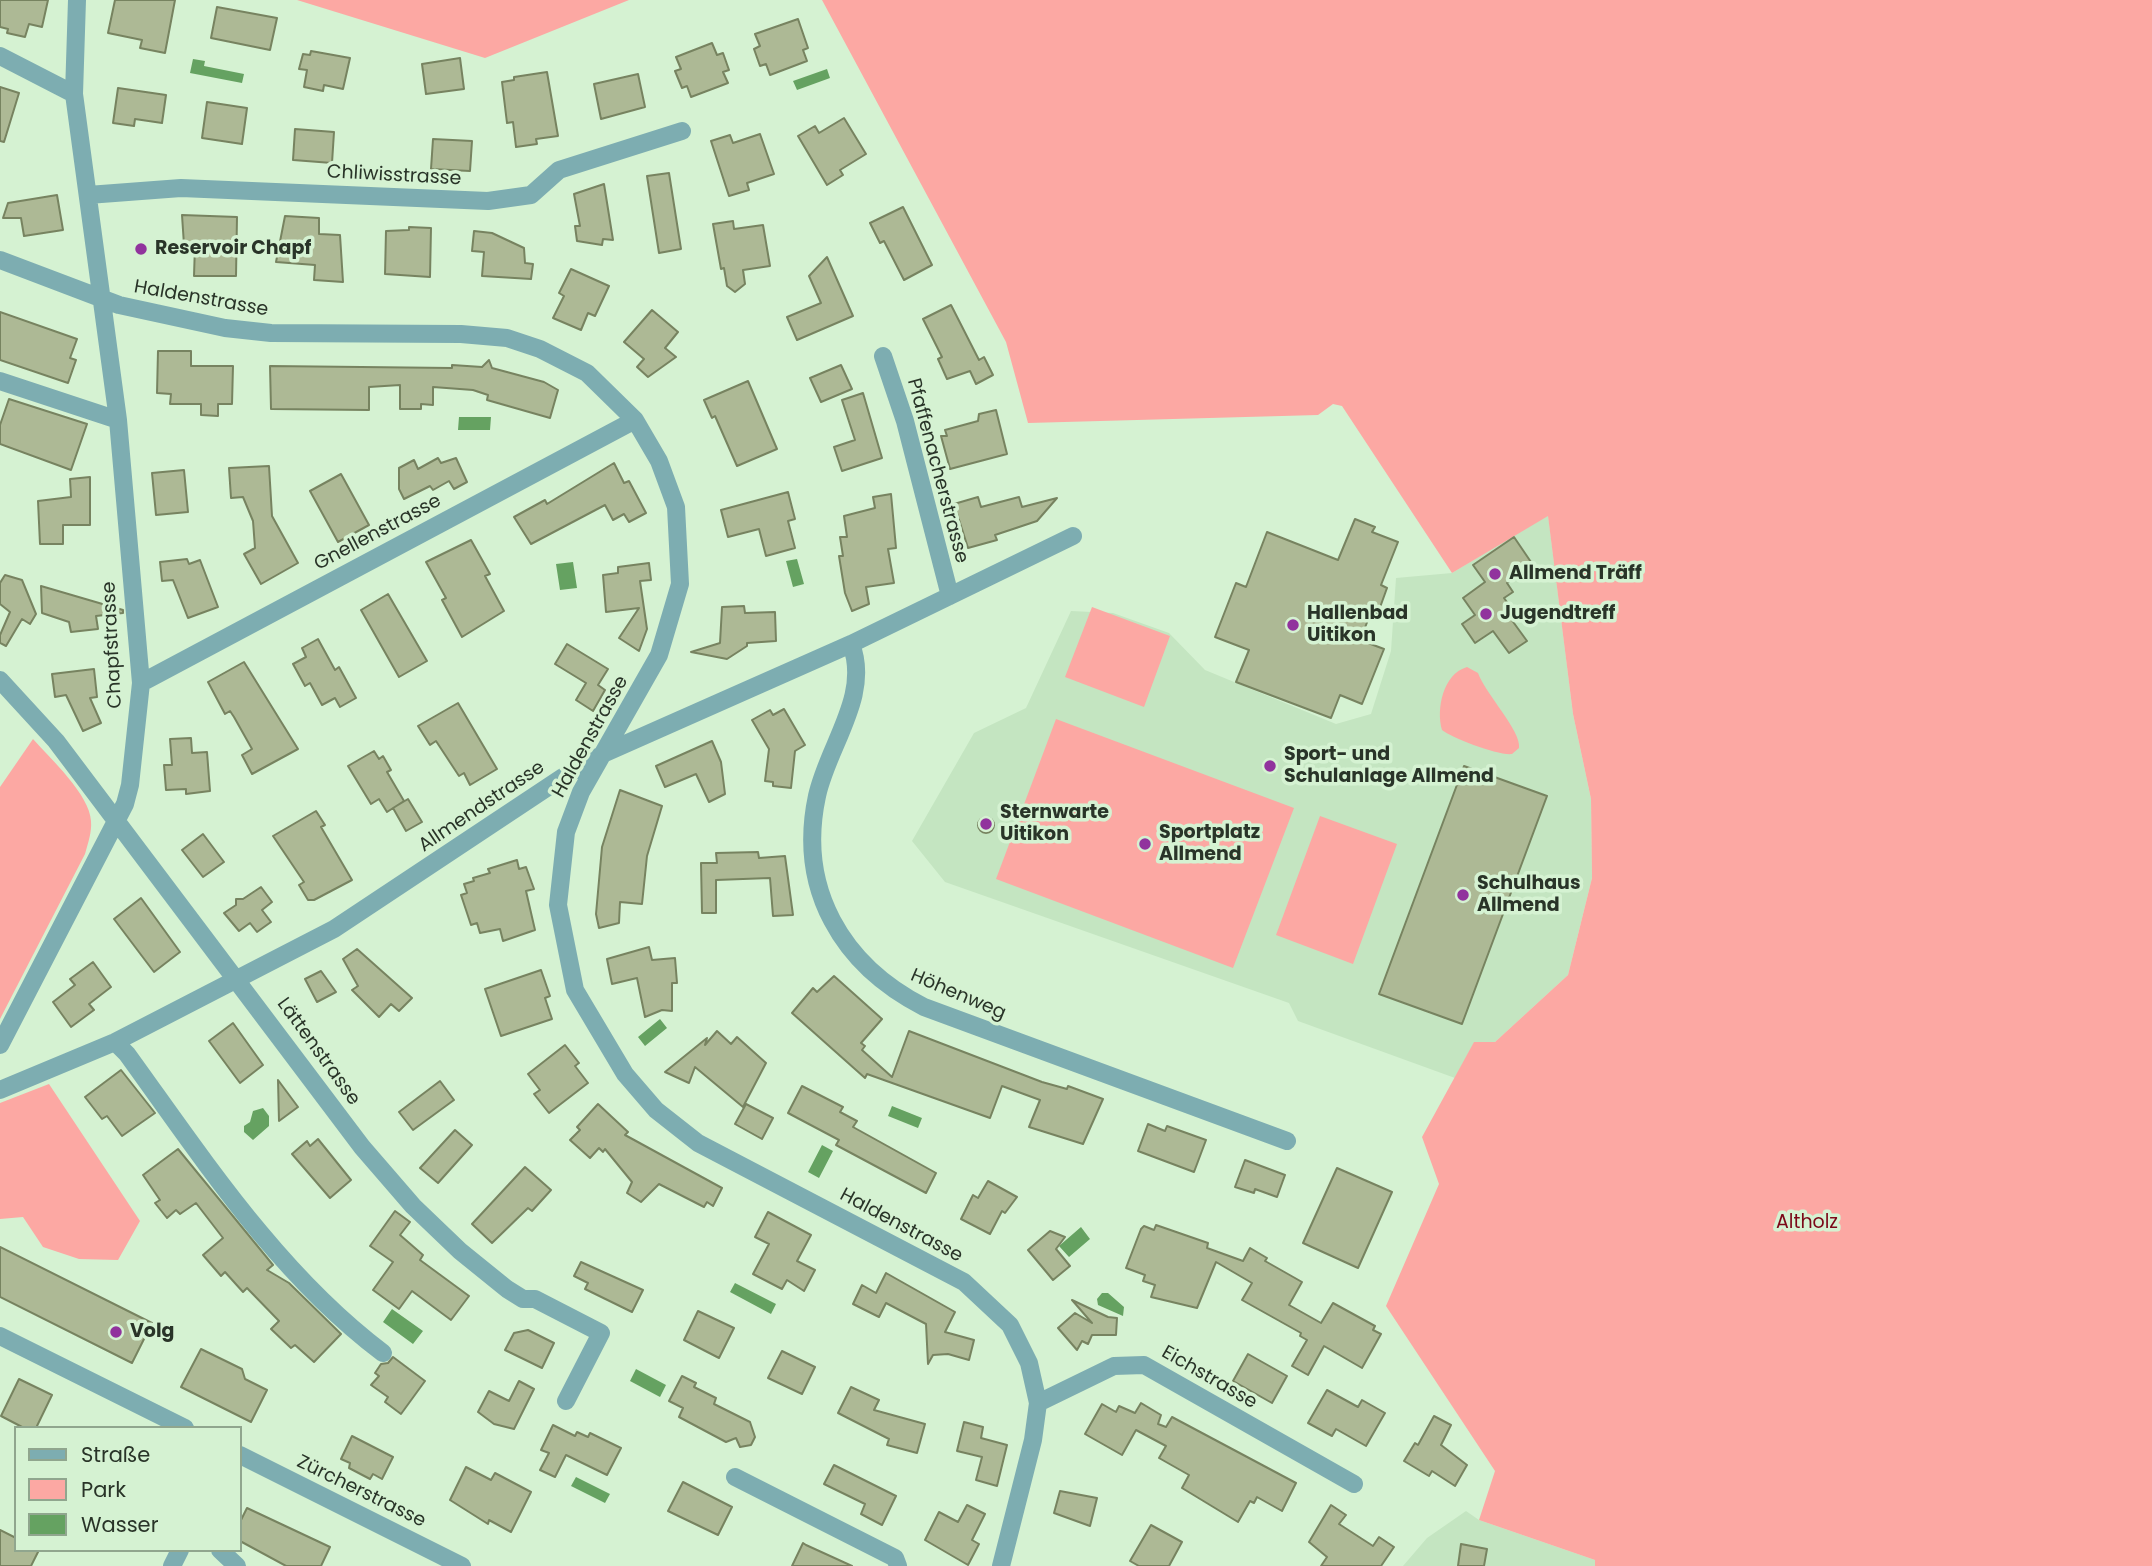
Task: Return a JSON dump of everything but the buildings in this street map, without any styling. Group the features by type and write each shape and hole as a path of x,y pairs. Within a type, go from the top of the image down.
{"street":[{"name":"Chapfstrasse","path":"0,1045 117,825 130,785 141,683 118,420 74,94 78,0"},
{"path":"0,56 74,94"},
{"name":"Chliwisstrasse","path":"88,195 181,188 488,201 531,195 559,170 682,131"},
{"name":"Haldenstrasse","path":"0,260 119,305 225,328 271,333 411,333 507,338 540,349 587,373 635,420 659,461 676,507 680,584 659,655 606,753 581,792 566,832 558,905 575,990 625,1074 656,1110 698,1143 964,1282 1010,1325 1029,1363 1038,1404 1033,1440 1002,1566"},
{"name":"Pfaffenacherstrasse","path":"883,356 911,444 950,596"},
{"path":"0,381 118,420"},
{"name":"Gnellenstrasse","path":"141,683 635,420"},
{"name":"Allmendstrasse","path":"0,1090 115,1042 334,929 553,784 606,753 850,644 1073,537"},
{"name":"Höhenweg","path":"850,644 858,662 857,686 817,795 812,846 823,903 843,940 859,962 881,982 924,1007 1287,1141"},
{"name":"Lättenstrasse","path":"0,680 55,741 234,979 251,996 362,1147 413,1206 450,1242 517,1297 535,1299 601,1333 566,1401"},
{"path":"115,1042 127,1054 220,1182 283,1259 364,1339 383,1353"},
{"path":"0,1336 181,1426"},
{"name":"Eichstrasse","path":"1038,1404 1114,1366 1144,1365 1353,1484"},
{"name":"Zürcherstrasse","path":"242,1456 462,1566"},
{"path":"735,1477 895,1558 898,1566"},
{"path":"222,1552 237,1566"}],"shaded area":[{"name":"Sport- und Schulanlage Allmend","path":"1548,515 1573,714 1591,799 1592,878 1568,975 1495,1042 1474,1043 1455,1078 1298,1021 1289,1003 945,882 912,841 974,733 1026,708 1071,611 1113,613 1169,633 1205,670 1336,724 1371,714 1391,651 1396,578 1452,573"},
{"path":"1466,1511 1479,1520 1595,1560 1595,1566 1403,1566 1427,1538"}],"green space":[{"path":"297,0 629,0 485,58"},
{"name":"Altholz","path":"822,0 2152,0 2152,1566 1595,1566 1595,1560 1479,1520 1495,1471 1386,1306 1439,1184 1422,1137 1474,1042 1495,1042 1568,975 1592,878 1591,799 1573,714 1548,516 1452,573 1342,406 1333,404 1318,415 1028,423 1006,342"},
{"path":"1092,607 1170,636 1144,707 1065,677"},
{"path":"1467,667 1478,673 1515,732 1519,748 1512,754 1476,746 1442,730 1440,712 1443,693 1452,677"},
{"name":"Sportplatz Allmend","path":"1056,719 1294,808 1233,968 996,879"},
{"path":"33,739 59,766 84,800 91,821 90,838 85,854 0,1019 0,787"},
{"path":"1320,816 1397,844 1353,964 1276,935"},
{"path":"49,1084 140,1221 118,1260 79,1259 43,1247 23,1217 0,1219 0,1103"}],"water":[{"path":"193,59 205,61 204,66 244,74 242,83 190,73"},
{"path":"827,69 830,78 797,90 793,81"},
{"path":"459,417 491,417 490,430 458,430"},
{"path":"797,559 804,584 793,587 786,561"},
{"path":"573,562 577,588 560,590 556,564"},
{"path":"660,1019 667,1028 645,1046 638,1037"},
{"path":"892,1106 922,1118 918,1128 888,1116"},
{"path":"263,1108 269,1116 269,1126 253,1140 244,1132 244,1126 250,1122 253,1111"},
{"path":"822,1145 833,1151 819,1178 808,1172"},
{"path":"1081,1227 1090,1239 1069,1257 1059,1246"},
{"path":"735,1283 776,1304 771,1314 730,1292"},
{"path":"1102,1293 1108,1293 1124,1307 1123,1316 1098,1305 1097,1299"},
{"path":"392,1309 423,1331 413,1344 383,1322"},
{"path":"636,1369 666,1385 660,1397 630,1381"},
{"path":"576,1477 610,1494 605,1503 571,1486"}],"place":[{"name":"Reservoir Chapf","path":"141,249"},
{"name":"Allmend Träff","path":"1495,574"},
{"name":"Jugendtreff","path":"1486,614"},
{"name":"Hallenbad Uitikon","path":"1293,625"},
{"name":"Sport- und Schulanlage Allmend","path":"1270,766"},
{"name":"Sternwarte Uitikon","path":"986,824"},
{"name":"Sportplatz Allmend","path":"1145,844"},
{"name":"Schulhaus Allmend","path":"1463,895"},
{"name":"Volg","path":"116,1332"}]}
